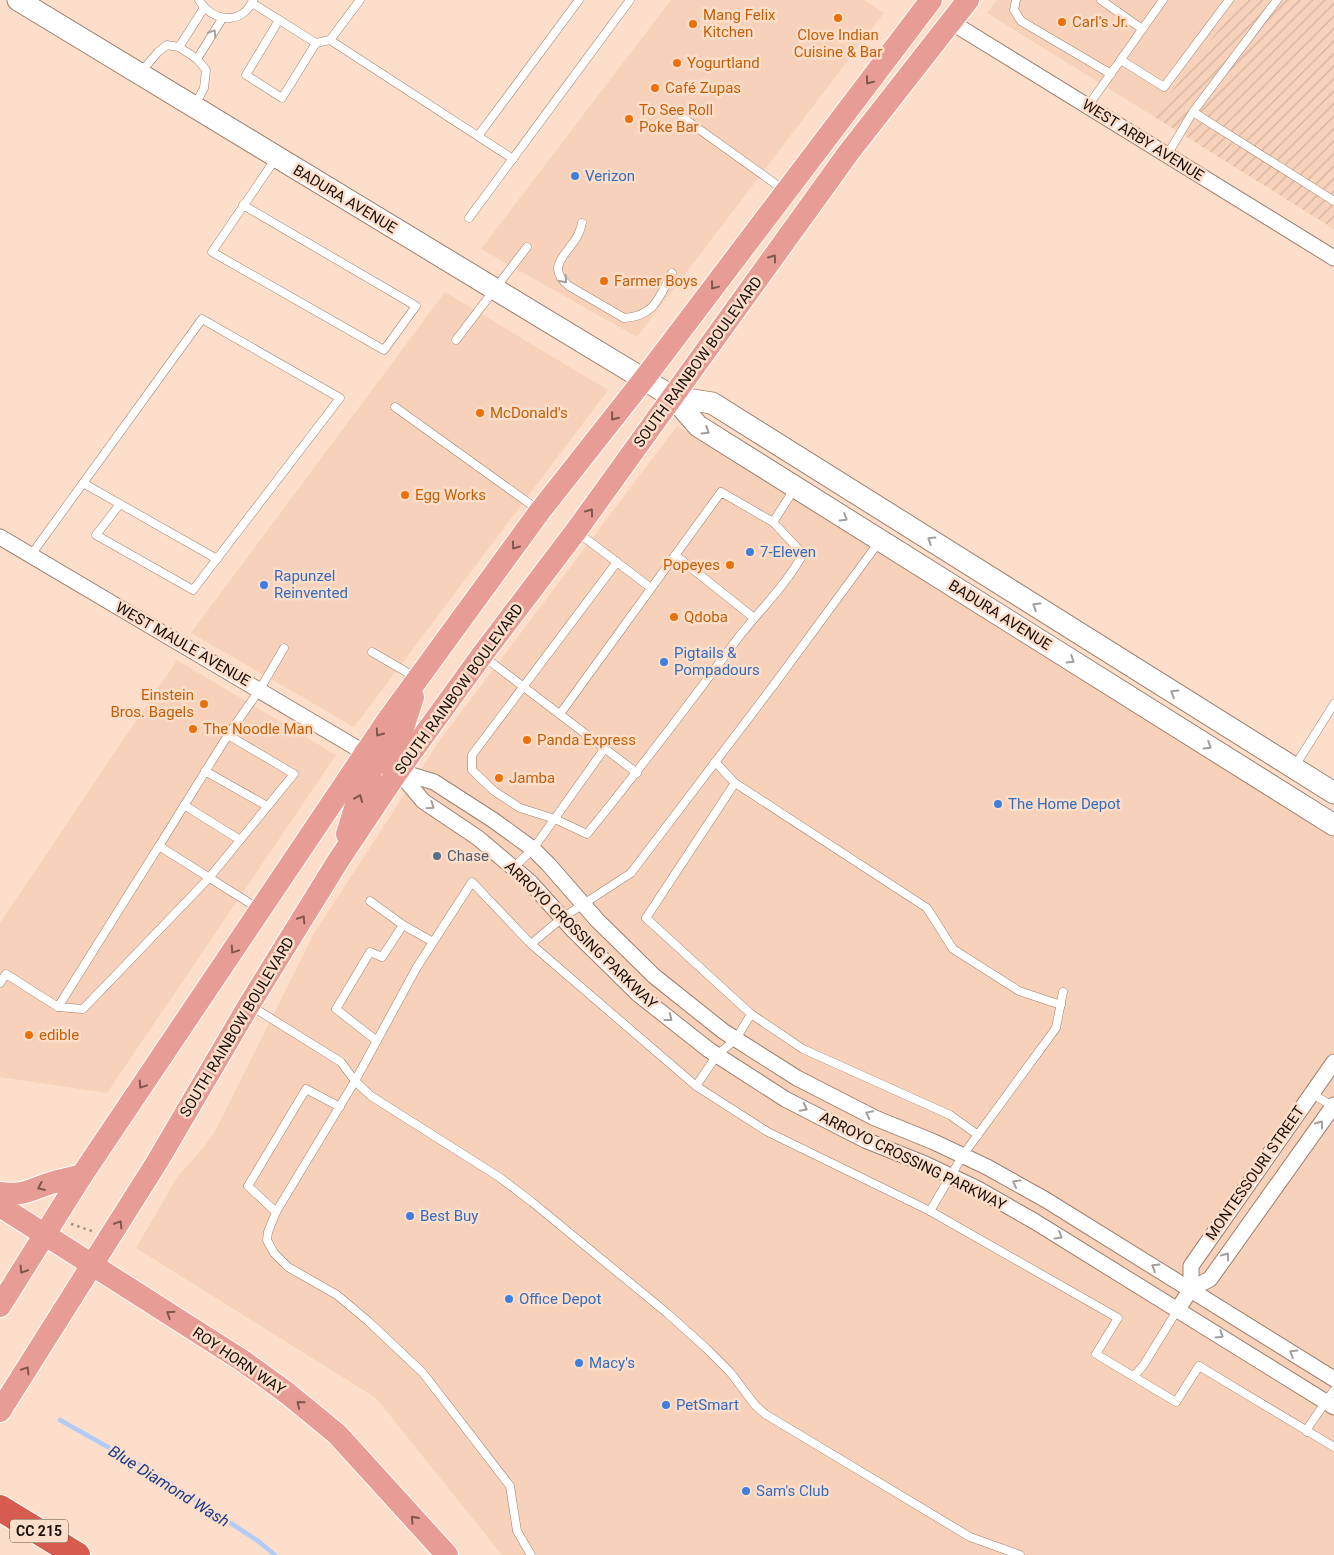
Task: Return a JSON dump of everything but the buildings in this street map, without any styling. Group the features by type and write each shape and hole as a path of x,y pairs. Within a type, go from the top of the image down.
{"highway":[{"name":"CC 215","path":"0,1508 77,1555"}],"main road":[{"name":"BADURA AVENUE","path":"18,0 673,397 698,426 1334,825"},
{"name":"SOUTH RAINBOW BOULEVARD","path":"0,1411 157,1162 249,1005 338,861 398,771 482,655 576,532 951,11 968,0"},
{"name":"SOUTH RAINBOW BOULEVARD","path":"0,1306 82,1175 365,753 540,511 644,379 928,3"},
{"path":"868,127 890,80 917,42 928,3"},
{"name":"BADURA AVENUE","path":"673,397 712,403 1334,793"},
{"path":"880,540 896,518"},
{"path":"398,771 389,765 388,753 402,731 418,680"},
{"path":"338,861 359,795 370,776 372,767 365,753"},
{"path":"0,1193 16,1195 82,1175"},
{"name":"ROY HORN WAY","path":"0,1206 237,1358 287,1393 337,1434 447,1555"}],"street":[{"name":"WEST ARBY AVENUE","path":"951,11 1088,106 1334,258"},
{"name":"WEST MAULE AVENUE","path":"0,537 260,689 365,753"},
{"name":"ARROYO CROSSING PARKWAY","path":"398,771 434,782 493,820 533,849 597,920 654,976 723,1031 797,1078 875,1118 962,1155 1046,1200 1334,1379"},
{"name":"ARROYO CROSSING PARKWAY","path":"398,771 423,801 478,838 530,882 574,931 638,994 717,1055 785,1099 865,1140 950,1176 1034,1220 1331,1400"},
{"name":"MONTESSOURI STREET","path":"1191,1289 1191,1266 1334,1062"},
{"name":"MONTESSOURI STREET","path":"1178,1309 1191,1289 1210,1279 1334,1106"}],"lane":[{"path":"199,0 204,8 222,19 239,15 247,10 253,2 316,43 330,40 360,0"},
{"path":"478,136 580,0"},
{"path":"469,218 630,0"},
{"path":"1016,0 1014,10 1021,21 1111,74"},
{"path":"1101,0 1142,29"},
{"path":"1088,106 1163,0"},
{"path":"1121,60 1164,87 1229,0"},
{"path":"1167,156 1193,112 1277,0"},
{"path":"179,47 204,8"},
{"path":"197,59 222,19"},
{"path":"279,20 246,75 282,98 316,43"},
{"path":"330,40 513,158"},
{"path":"140,74 158,52 167,45 179,47 197,59 206,70 204,88 194,107"},
{"path":"1193,112 1334,201"},
{"path":"682,117 786,191"},
{"path":"243,206 416,306 384,350 212,252 243,206 276,158"},
{"path":"582,223 578,235 559,262 558,275 569,286 624,318 644,314 652,308 672,273"},
{"path":"456,340 527,247"},
{"path":"31,555 202,319 340,398 194,590 96,535 120,504"},
{"path":"395,406 540,511"},
{"path":"83,483 217,559"},
{"path":"773,522 796,488"},
{"path":"560,714 721,492 773,522 804,554 793,572 754,618 637,773 587,834 555,819 520,808 494,791 472,770 472,755 617,562"},
{"path":"576,532 651,588"},
{"path":"532,944 562,918 631,873 880,540"},
{"path":"675,555 754,618"},
{"path":"58,1007 228,734 260,689 284,648"},
{"path":"372,652 418,680"},
{"path":"482,655 637,773"},
{"path":"1294,768 1334,704"},
{"path":"0,983 6,974 58,1007 83,1009 210,878 294,774 228,734"},
{"path":"513,868 533,849 605,748"},
{"path":"715,762 735,783 927,908 953,949 1019,991 1060,1005"},
{"path":"205,771 268,806"},
{"path":"735,783 646,918 750,1014 803,1049 950,1114 978,1135"},
{"path":"184,805 240,840"},
{"path":"159,846 261,910"},
{"path":"531,1555 517,1531 510,1486 423,1373 368,1321 337,1295 288,1266 274,1253 267,1240 276,1212 355,1081 417,967 472,882 532,944 696,1086 768,1132 930,1211 1118,1318 1096,1354 1176,1402 1199,1366 1334,1447"},
{"path":"370,902 403,925 433,942"},
{"path":"377,1041 336,1009 370,952 382,956 403,925"},
{"path":"930,1211 962,1155 1056,1028 1063,992"},
{"path":"249,1005 341,1062 355,1081 371,1096 499,1177 532,1202 667,1313 706,1348 730,1372 755,1405 765,1414 970,1537 1020,1555"},
{"path":"696,1086 717,1055 736,1039 750,1014"},
{"path":"276,1212 248,1186 306,1089 340,1107"},
{"path":"1311,1093 1334,1106"},
{"path":"1134,1376 1143,1366 1178,1309"},
{"path":"1307,1432 1309,1426 1331,1400"},
{"path":"994,1555 999,1548"}],"path":[{"path":"69,1223 96,1232"}],"shaded area":[{"path":"671,0 864,0 884,13 637,337 481,249"},
{"path":"997,0 1241,0 1153,116 987,13"},
{"path":"1241,0 1334,0 1334,229 1153,116"},
{"path":"445,292 608,390 354,727 191,633"},
{"path":"677,426 1334,837 1334,1555 502,1555 376,1398 136,1248 178,1176 204,1147 215,1131 313,935 440,740"},
{"path":"177,660 336,755 107,1093 0,1077 0,923"}],"waterway":[{"name":"Blue Diamond Wash","path":"60,1420 159,1476 258,1541 275,1555"}],"place":[{"name":"Clove Indian Cuisine & Bar","path":"838,18"},
{"name":"Carl's Jr.","path":"1062,22"},
{"name":"Mang Felix Kitchen","path":"693,24"},
{"name":"Yogurtland","path":"677,63"},
{"name":"Café Zupas","path":"655,88"},
{"name":"To See Roll Poke Bar","path":"629,119"},
{"name":"Verizon","path":"575,176"},
{"name":"Farmer Boys","path":"604,281"},
{"name":"McDonald's","path":"480,413"},
{"name":"Egg Works","path":"405,495"},
{"name":"7-Eleven","path":"750,552"},
{"name":"Popeyes","path":"730,565"},
{"name":"Rapunzel Reinvented","path":"264,585"},
{"name":"Qdoba","path":"674,617"},
{"name":"Pigtails & Pompadours","path":"664,662"},
{"name":"Einstein Bros. Bagels","path":"204,704"},
{"name":"The Noodle Man","path":"193,729"},
{"name":"Panda Express","path":"527,740"},
{"name":"Jamba","path":"499,778"},
{"name":"The Home Depot","path":"998,804"},
{"name":"Chase","path":"437,856"},
{"name":"edible","path":"29,1035"},
{"name":"Best Buy","path":"410,1216"},
{"name":"Office Depot","path":"509,1299"},
{"name":"Macy's","path":"579,1363"},
{"name":"PetSmart","path":"666,1405"},
{"name":"Sam's Club","path":"746,1491"}]}
